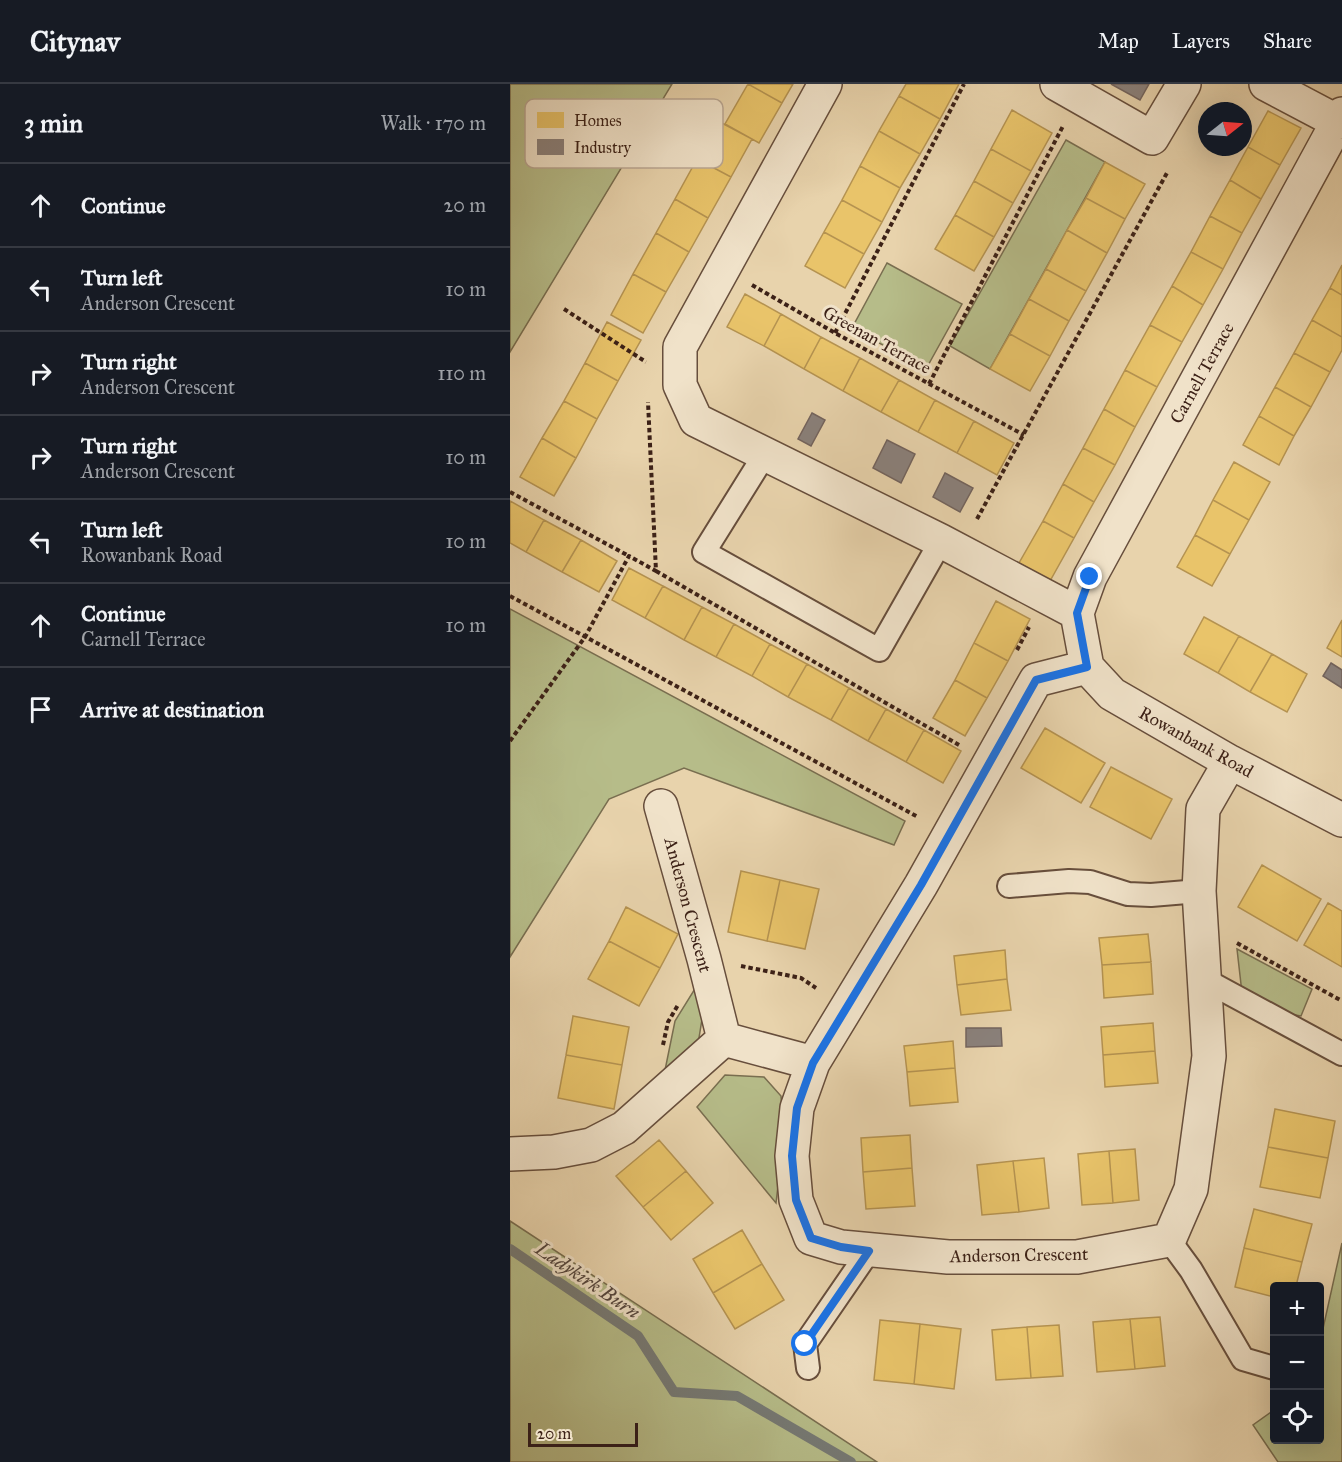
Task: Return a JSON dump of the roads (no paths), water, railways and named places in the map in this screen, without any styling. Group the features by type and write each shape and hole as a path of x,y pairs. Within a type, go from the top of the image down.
{"street":[{"name":"Rowanbank Road","path":"825,84 680,347 680,385 696,420 941,541 1082,638 1112,694 1230,762 1339,810"},
{"path":"1068,90 1152,138 1184,84"},
{"path":"1266,84 1340,118"},
{"name":"Carnell Terrace","path":"1082,638 1090,577 1340,118"},
{"name":"Anderson Crescent","path":"1082,638 1036,680 921,885 813,1063 797,1108 792,1156 796,1200 811,1238 841,1247 869,1251 948,1257 1077,1257 1169,1240"},
{"path":"1169,1240 1191,1189 1209,1056 1199,891 1203,809 1230,762"},
{"name":"Anderson Crescent","path":"661,806 724,1039"},
{"path":"510,1154 554,1152 591,1145 624,1128 724,1039 813,1063"}],"lane":[{"path":"765,454 704,552 879,650 941,541"},
{"path":"1010,886 1069,881 1090,882 1128,894 1151,895 1199,891"},
{"path":"1205,980 1342,1054"},
{"path":"1169,1240 1191,1270 1243,1359 1270,1367"},
{"path":"808,1368 805,1344 869,1251"}],"waterway":[{"name":"Ladykirk Burn","path":"510,1249 638,1336 674,1392 737,1396 851,1462"}]}
